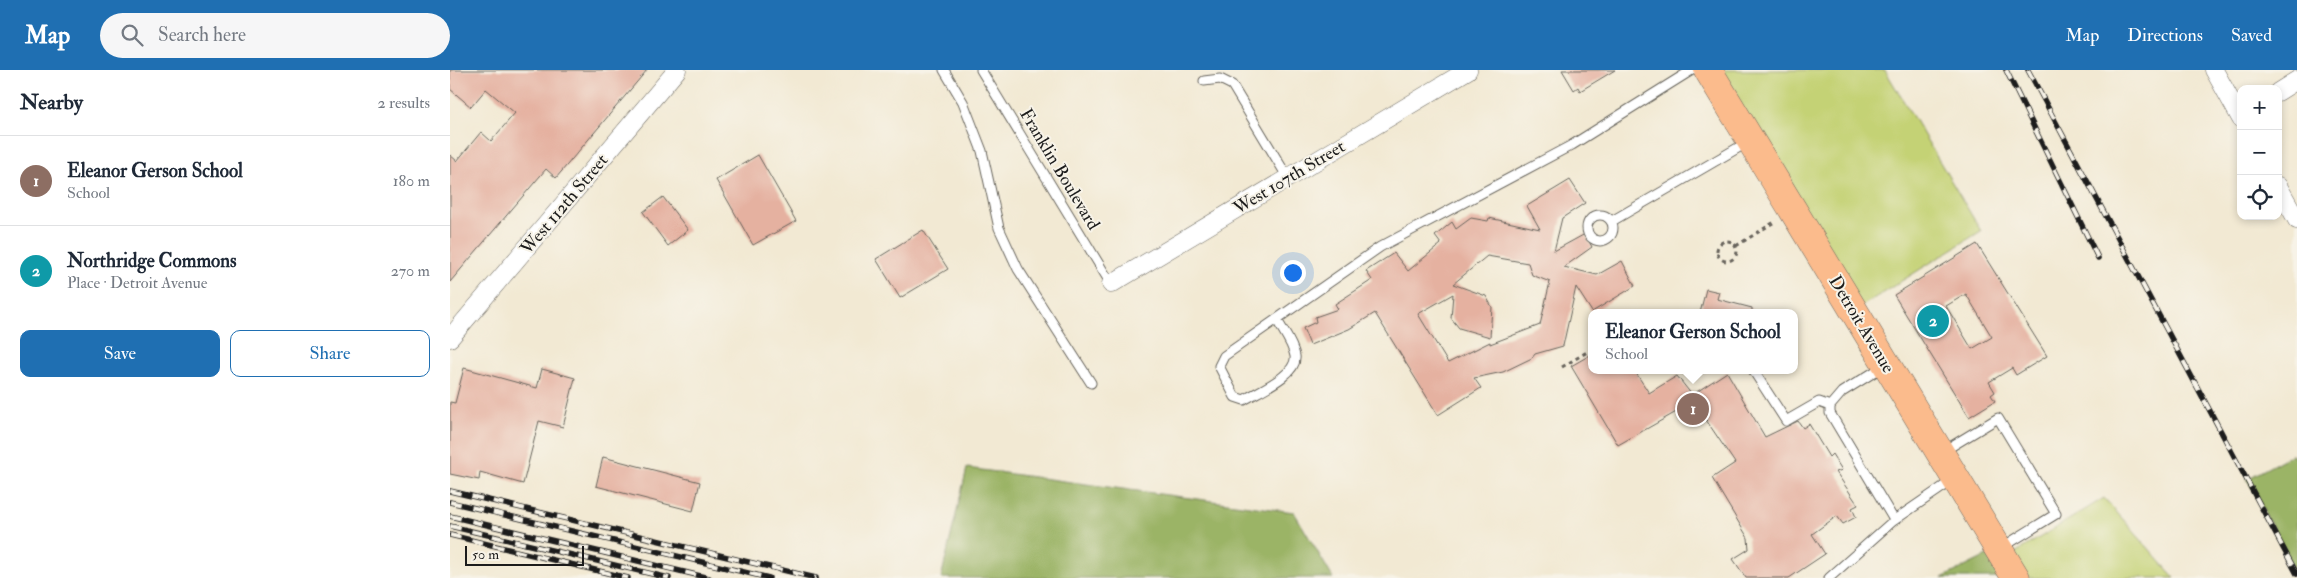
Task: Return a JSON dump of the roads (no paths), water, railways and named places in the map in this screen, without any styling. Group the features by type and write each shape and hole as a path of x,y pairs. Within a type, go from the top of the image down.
{"main road":[{"name":"Detroit Avenue","path":"1708,70 2016,578"}],"street":[{"name":"West 112th Street","path":"450,338 677,70"},
{"name":"West 107th Street","path":"1111,284 1468,70"},
{"path":"2214,70 2237,112"},
{"path":"2282,89 2297,80"},
{"path":"2282,193 2297,220"}],"lane":[{"path":"944,70 963,102 982,151 999,228 1018,270 1091,383"},
{"name":"Franklin Boulevard","path":"981,70 1111,284"},
{"path":"1278,320 1295,354 1293,367 1290,372 1244,400 1235,397 1219,366 1224,356 1380,248 1572,145 1692,70"},
{"path":"1204,81 1220,79 1232,85 1288,178"},
{"path":"1612,221 1750,140"},
{"path":"1886,364 1842,392 1830,406 1830,413 1894,520"},
{"path":"1756,374 1786,421 1819,402 1830,406"},
{"path":"1940,453 1998,418 2056,514 1999,550"},
{"path":"1829,578 1894,520 1956,478"}],"railway":[{"path":"2006,70 2098,258"},
{"path":"2028,70 2297,574"},
{"path":"450,491 816,578"},
{"path":"450,502 769,578"},
{"path":"450,516 709,578"},
{"path":"450,526 669,578"},
{"path":"450,535 628,578"}],"place":[{"name":"Northridge Commons","path":"1933,321"},
{"name":"Eleanor Gerson School","path":"1693,409"}]}
